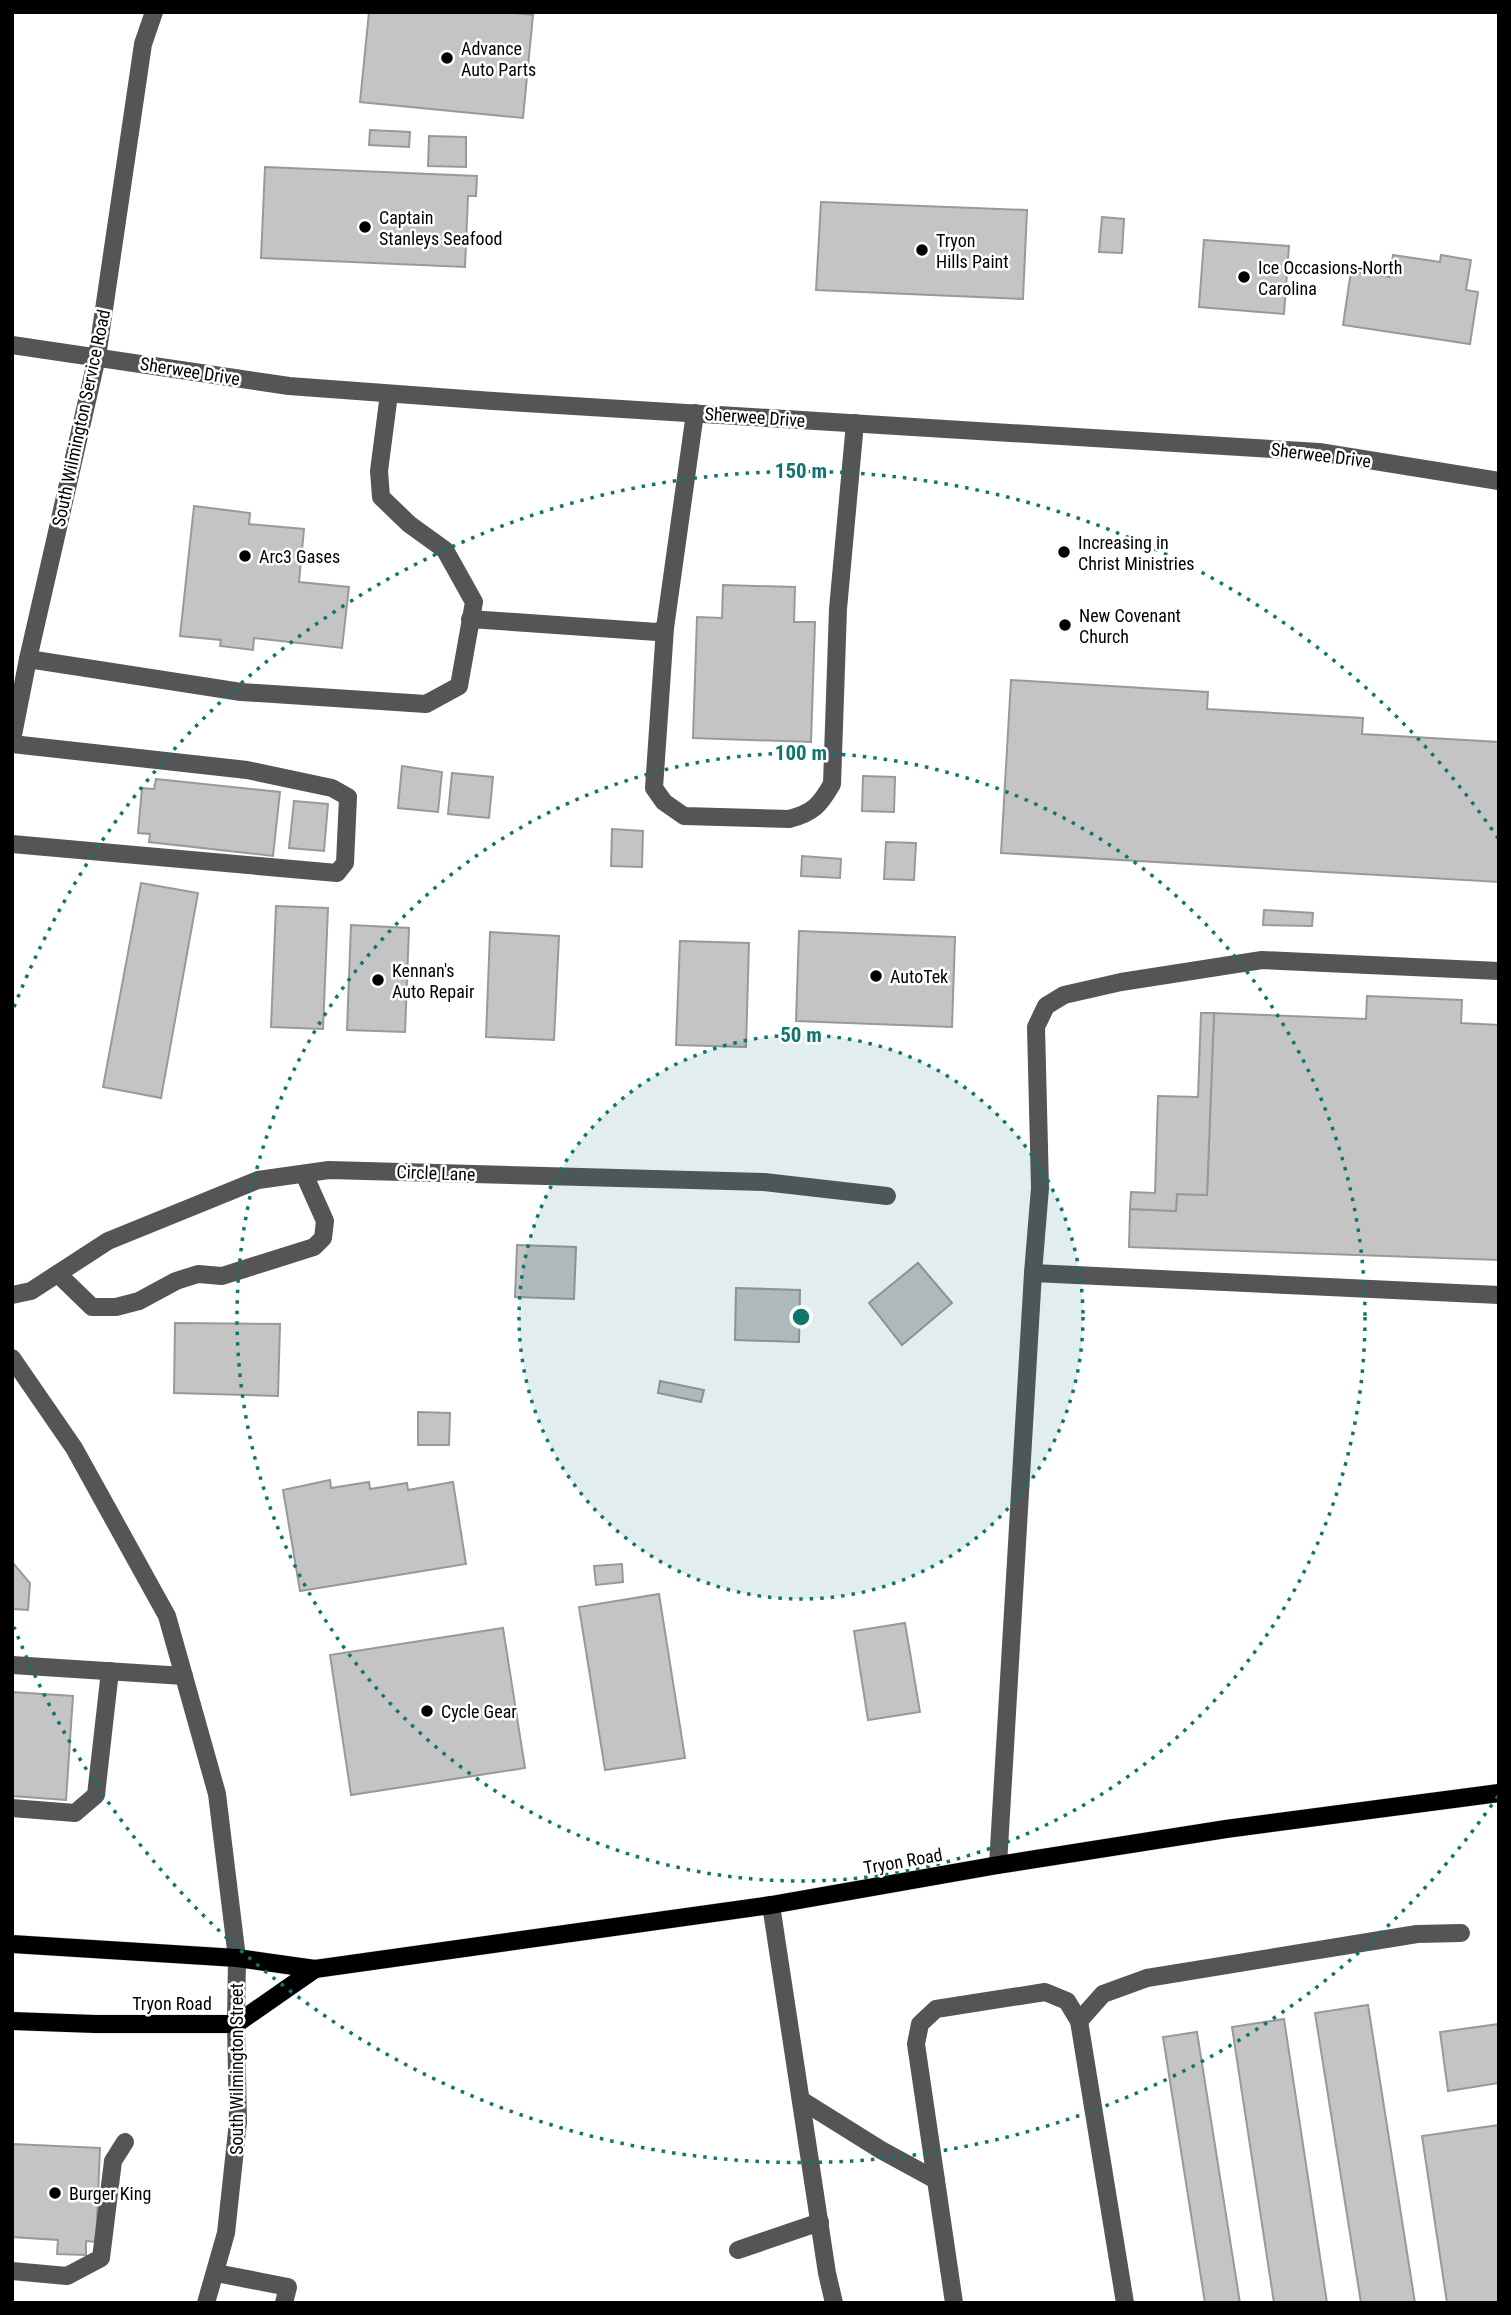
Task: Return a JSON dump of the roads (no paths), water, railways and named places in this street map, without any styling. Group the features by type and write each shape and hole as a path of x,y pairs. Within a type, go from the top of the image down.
{"main road":[{"name":"Tryon Road","path":"12,1944 237,1958 315,1969 771,1905 1226,1829 1499,1793"},
{"name":"Tryon Road","path":"12,2021 236,2024 315,1969"}],"street":[{"name":"South Wilmington Service Road","path":"12,742 28,659 97,357 143,44 155,12"},
{"name":"Sherwee Drive","path":"12,345 289,386 1319,453 1499,481"},
{"path":"28,659 241,692 426,704 459,686 474,602 445,550 409,524 381,497 379,471 389,394"},
{"path":"695,413 665,628 654,788 664,802 684,816 789,819 806,814 822,801 832,784 838,609 855,423"},
{"path":"470,619 657,632 665,628"},
{"path":"12,742 247,771 332,788 348,797 345,863 337,873 12,844"},
{"path":"998,1865 1040,1188 1036,1027 1046,1006 1064,995 1121,982 1262,960 1499,971"},
{"name":"Circle Lane","path":"12,1294 32,1291 108,1241 258,1180 329,1170 764,1182 887,1196"},
{"path":"58,1274 92,1307 116,1307 139,1301 176,1281 198,1274 222,1276 314,1248 323,1238 325,1221 304,1174"},
{"path":"1033,1273 1499,1296"},
{"path":"12,1358 74,1448 167,1616 217,1794 237,1958"},
{"path":"12,1665 184,1676"},
{"path":"12,1808 75,1813 96,1795 110,1671"},
{"path":"771,1905 834,2303"},
{"path":"1079,2021 1103,1994 1147,1978 1417,1934 1461,1933"},
{"name":"South Wilmington Street","path":"206,2303 226,2233 236,2148 237,1958"},
{"path":"954,2303 916,2044 920,2024 936,2009 1045,1992 1067,2001 1079,2021 1125,2303"},
{"path":"801,2100 881,2150 936,2180"},
{"path":"12,2271 67,2276 102,2258 113,2161 125,2142"},
{"path":"738,2250 820,2222"},
{"path":"216,2273 288,2287 284,2303"}],"place":[{"name":"Advance Auto Parts","path":"447,58"},
{"name":"Captain Stanleys Seafood","path":"365,227"},
{"name":"Tryon Hills Paint","path":"922,250"},
{"name":"Ice Occasions-North Carolina","path":"1244,277"},
{"name":"Increasing in Christ Ministries","path":"1064,552"},
{"name":"Arc3 Gases","path":"245,556"},
{"name":"New Covenant Church","path":"1065,625"},
{"name":"AutoTek","path":"876,976"},
{"name":"Kennan's Auto Repair","path":"378,980"},
{"name":"Cycle Gear","path":"427,1711"},
{"name":"Burger King","path":"55,2193"}]}
